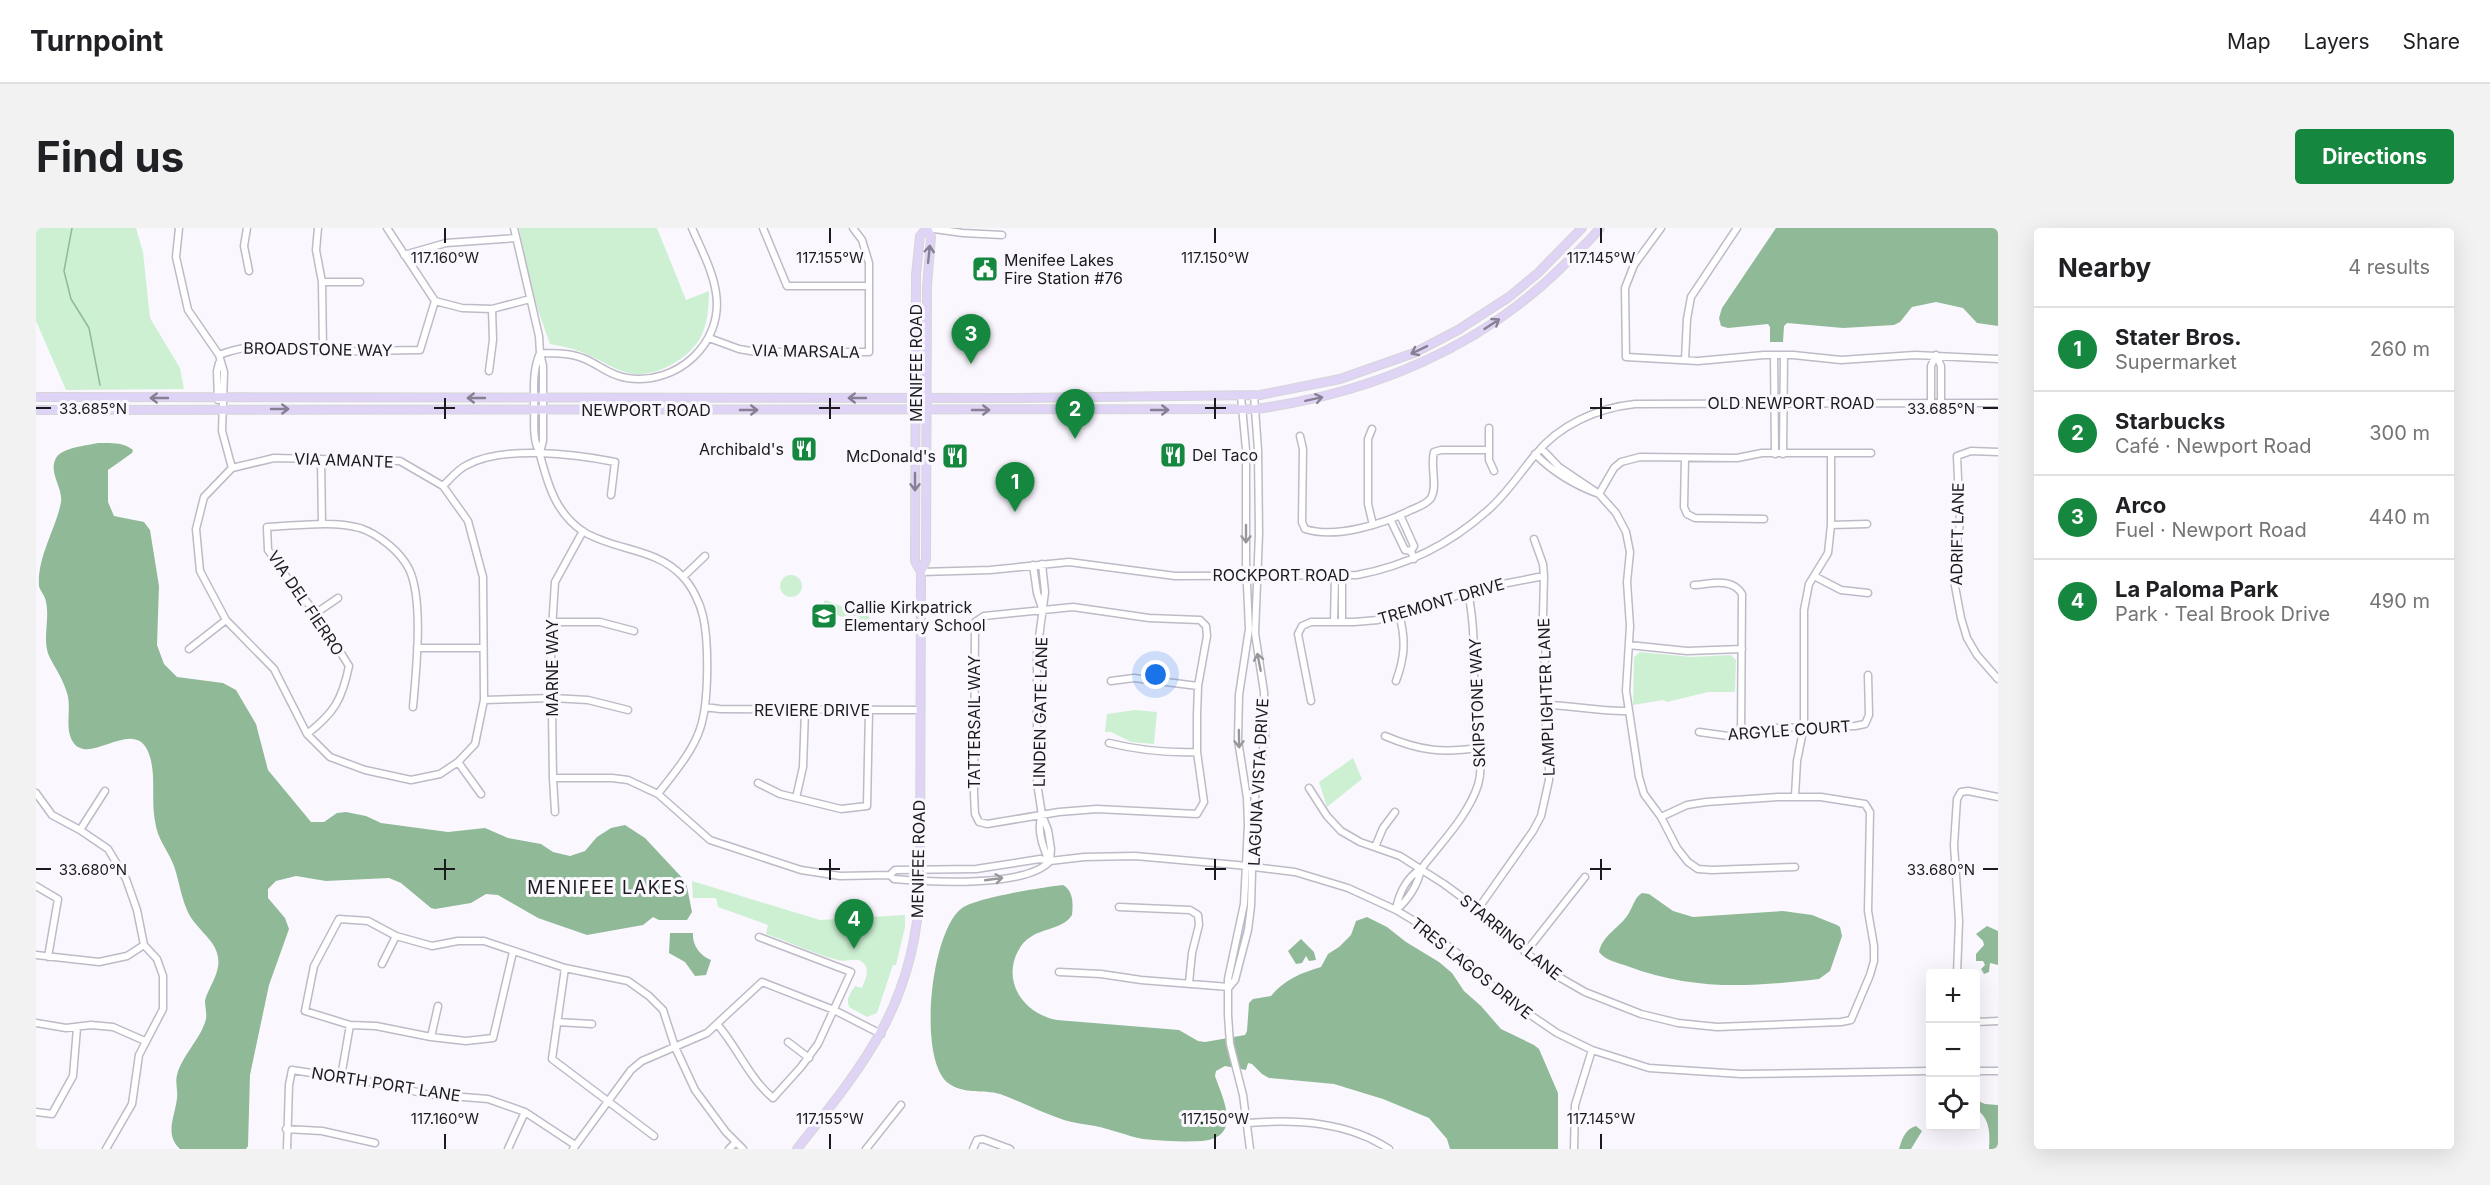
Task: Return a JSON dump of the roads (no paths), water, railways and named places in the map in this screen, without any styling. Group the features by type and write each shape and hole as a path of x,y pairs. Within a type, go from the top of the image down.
{"main road":[{"name":"MENIFEE ROAD","path":"797,1149 862,1064 881,1034 894,1010 914,941 920,881 921,572 926,560 927,286 931,237 927,228 920,236 916,275 915,561 921,572"},
{"name":"NEWPORT ROAD","path":"36,398 928,398 1254,395 1340,379 1414,353 1458,330 1509,297 1538,273 1582,228"},
{"name":"NEWPORT ROAD","path":"36,410 1256,409 1315,400 1374,383 1453,349 1515,309 1552,277 1600,228"}],"street":[{"path":"179,228 176,257 188,310 219,359 222,431 232,468 204,497 196,528 200,571 226,620 274,669 307,734 330,758 364,770 411,780 440,774 458,762 481,794"},
{"path":"247,228 244,246 249,271"},
{"path":"318,228 315,250 322,282 323,351"},
{"path":"387,228 435,301 462,308 492,309 530,299"},
{"path":"514,228 537,320 540,353 534,366 543,441 540,453 545,478 555,500 567,517 582,531 605,543 649,555 665,562 683,577 696,597 703,614 705,707 700,729 692,746 658,794"},
{"path":"540,353 575,356 618,376 641,379 671,373 686,364 698,354 709,338 714,323 717,294 692,228"},
{"path":"763,228 787,286 869,286 869,263 866,251 853,228"},
{"path":"927,228 1002,235"},
{"path":"1660,228 1634,265 1625,288 1626,357 1685,360 1774,355 1841,360 1936,355 1998,358"},
{"path":"1685,360 1687,319 1691,297 1737,228"},
{"path":"404,255 446,243 516,238"},
{"path":"322,282 360,282"},
{"name":"VIA MARSALA","path":"709,338 739,349 756,352 869,352 869,286"},
{"name":"BROADSTONE WAY","path":"219,359 238,348 260,345 323,351 420,350 435,301"},
{"path":"489,371 493,339 492,309"},
{"path":"1774,355 1775,454"},
{"path":"1783,454 1784,355"},
{"path":"1931,403 1931,366 1936,355"},
{"path":"1936,355 1941,366 1941,403"},
{"path":"1774,379 1784,379"},
{"name":"LAGUNA VISTA DRIVE","path":"1250,1149 1248,1123 1229,1031 1228,979 1242,921 1250,866 1254,803 1264,736 1263,679 1255,633 1258,471 1254,395"},
{"name":"LAGUNA VISTA DRIVE","path":"1241,396 1246,450 1246,563 1249,629 1238,707 1239,754 1248,808 1250,866"},
{"name":"OLD NEWPORT ROAD","path":"1620,405 1998,403"},
{"name":"ROCKPORT ROAD","path":"921,572 971,572 1042,564 1090,564 1174,576 1338,576 1378,571 1414,559 1449,539 1489,510 1541,448 1575,423 1602,410 1620,405"},
{"path":"1775,426 1783,426"},
{"path":"1489,428 1489,460 1494,471"},
{"path":"1371,429 1368,440 1368,504 1373,525"},
{"path":"1300,436 1303,448 1302,522 1305,529 1314,532 1373,525 1400,515 1430,499 1433,492 1432,459 1434,452 1489,450"},
{"path":"1541,448 1559,467 1599,494 1616,513 1626,532 1630,552 1627,582 1629,645 1626,692 1644,794 1661,817 1677,848 1688,862 1698,869 1796,867"},
{"name":"ADRIFT LANE","path":"1998,452 1963,452 1957,456 1960,522 1954,560 1955,586 1966,638 1981,661 1998,679"},
{"path":"442,486 466,465 494,456 540,453 581,455 615,462 611,495"},
{"path":"1599,494 1614,468 1621,462 1640,457 1737,458 1762,453 1871,453"},
{"path":"1661,817 1687,805 1706,802 1796,796 1797,761 1804,726 1804,610 1809,585 1828,553 1831,525 1831,453"},
{"path":"1535,454 1554,472 1570,482 1599,494"},
{"name":"VIA AMANTE","path":"232,468 274,458 400,461 442,486 468,521 483,577 484,700 475,744 458,762"},
{"path":"1685,458 1684,507 1687,514 1695,518 1764,519"},
{"path":"321,459 322,524 360,528 391,545 409,569 416,598 417,648 413,706"},
{"path":"1570,482 1573,475"},
{"path":"1400,515 1414,546 1410,551"},
{"path":"1390,519 1405,550 1410,551 1414,559"},
{"name":"VIA DEL FIERRO","path":"307,734 327,718 340,701 349,666 316,613 290,582 268,550 267,527 322,524"},
{"path":"1831,525 1867,524"},
{"name":"MARNE WAY","path":"555,812 552,622 555,582 582,531"},
{"path":"1399,538 1409,534"},
{"name":"LAMPLIGHTER LANE","path":"1478,909 1523,848 1540,816 1549,780 1550,762 1544,705 1546,644 1543,616 1544,576 1543,564 1534,539"},
{"path":"683,577 705,556"},
{"name":"LINDEN GATE LANE","path":"1042,564 1044,587 1037,653 1036,783 1042,815 1039,822 1043,850 1050,861"},
{"name":"LINDEN GATE LANE","path":"1033,565 1042,609"},
{"path":"1338,576 1342,600 1342,622"},
{"path":"1334,622 1334,600 1338,576"},
{"name":"TREMONT DRIVE","path":"1311,701 1298,634 1302,626 1311,622 1367,622 1513,580 1544,576"},
{"path":"1814,576 1841,590 1868,593"},
{"path":"1694,585 1730,583 1738,586 1742,594 1741,735"},
{"path":"1036,588 1044,587"},
{"name":"SKIPSTONE WAY","path":"1396,910 1405,902 1419,879 1421,869 1473,796 1480,776 1479,748 1474,722 1474,623 1468,592"},
{"path":"316,613 338,598"},
{"path":"1334,600 1342,600"},
{"path":"1042,609 1084,607 1149,618 1200,620 1203,622 1207,636 1198,686 1197,752 1204,802 1201,811 1197,814 1097,809 1042,815"},
{"name":"TATTERSAIL WAY","path":"1042,609 984,616 975,622 974,794 975,814 979,822 987,824 1042,815"},
{"path":"1396,681 1405,652 1404,629 1399,614"},
{"path":"189,649 226,620"},
{"path":"552,622 600,622 634,631"},
{"path":"1629,645 1687,651 1742,649"},
{"path":"417,648 483,648"},
{"name":"ARGYLE COURT","path":"1699,732 1728,736 1776,728 1865,724 1869,715 1868,675"},
{"path":"1110,681 1134,678 1198,686"},
{"path":"484,700 552,698 588,700 628,710"},
{"path":"1544,705 1574,706 1610,712 1628,711"},
{"name":"REVIERE DRIVE","path":"705,707 919,710"},
{"path":"796,798 803,767 805,710"},
{"path":"759,783 780,794 841,809 867,806 869,710"},
{"path":"1385,736 1424,750 1456,751 1479,748"},
{"path":"1109,743 1173,753 1197,752"},
{"path":"553,778 628,780 658,794 701,833 721,845 820,873 840,876 890,874"},
{"name":"STARRING LANE","path":"1309,788 1333,824 1351,837 1400,856 1421,869 1478,909 1525,953 1555,976 1585,992 1641,1014 1678,1023 1717,1027 1851,1020 1870,975 1874,961 1874,946 1868,911 1870,812 1865,804 1821,797 1796,796"},
{"path":"1957,969 1959,921 1954,845 1958,799 1961,792 1968,790 1998,796"},
{"path":"81,830 105,791"},
{"path":"36,793 52,815 81,830 108,849 126,879 137,910 144,945 157,959 163,976 163,1009 145,1041 137,1066 132,1104 106,1149"},
{"path":"1375,847 1383,828 1395,812"},
{"name":"TRES LAGOS DRIVE","path":"1050,861 1042,869 997,879 960,882 920,881 894,879 890,874 895,870 976,869 1040,859 1050,861 1110,855 1250,866 1295,872 1368,896 1396,910 1448,945 1518,1007 1557,1033 1592,1050 1649,1068 1741,1074 1926,1071"},
{"path":"1525,953 1585,877"},
{"path":"36,886 57,898 48,957"},
{"path":"1119,907 1190,910 1198,915 1199,924 1192,953 1189,983"},
{"path":"513,952 493,1038 466,1041 431,1037 376,1026 350,1024 305,1011 314,966 339,919 368,921 396,936 432,946 458,941 484,941 565,969 628,981 649,996 663,1010 675,1047 695,1090 712,1115 743,1149"},
{"path":"382,964 396,936"},
{"path":"717,1024 728,1036 751,1077 773,1098 809,1058 818,1044 851,972 759,937"},
{"path":"36,955 99,962 127,956 144,945"},
{"path":"565,969 552,1059 654,1136"},
{"path":"1059,972 1229,987"},
{"path":"574,1147 632,1070 642,1061 692,1041 717,1024 762,982 834,1010 881,1034"},
{"path":"431,1037 438,1006"},
{"path":"1980,1022 1998,1021"},
{"path":"557,1022 592,1024"},
{"path":"36,1023 77,1028 91,1025 113,1027 145,1041"},
{"path":"341,1077 350,1024"},
{"path":"36,1112 52,1114 73,1076 77,1028"},
{"path":"788,1042 809,1058"},
{"path":"1574,1149 1575,1105 1592,1050"},
{"name":"NORTH PORT LANE","path":"286,1129 292,1070 341,1077 425,1094 488,1099 525,1112 574,1147"},
{"path":"1980,1071 1998,1071"},
{"path":"866,1149 901,1105"},
{"path":"508,1149 525,1112"},
{"path":"1248,1123 1279,1121 1336,1127 1368,1137 1389,1149"},
{"path":"287,1149 286,1129 322,1131 375,1143"},
{"path":"973,1149 977,1140 983,1139 1010,1149"},
{"path":"729,1149 735,1142"}],"waterway":[{"path":"72,228 64,271 71,299 89,328 100,385"}],"place":[{"name":"Menifee Lakes Fire Station #76","path":"985,269"},
{"name":"Arco","path":"971,364"},
{"name":"Starbucks","path":"1075,439"},
{"name":"Archibald's","path":"804,449"},
{"name":"Del Taco","path":"1173,455"},
{"name":"McDonald's","path":"955,456"},
{"name":"Stater Bros.","path":"1015,512"},
{"name":"Callie Kirkpatrick Elementary School","path":"824,616"},
{"name":"La Paloma Park","path":"854,949"}],"district":[{"name":"MENIFEE LAKES","path":"607,888"}]}
